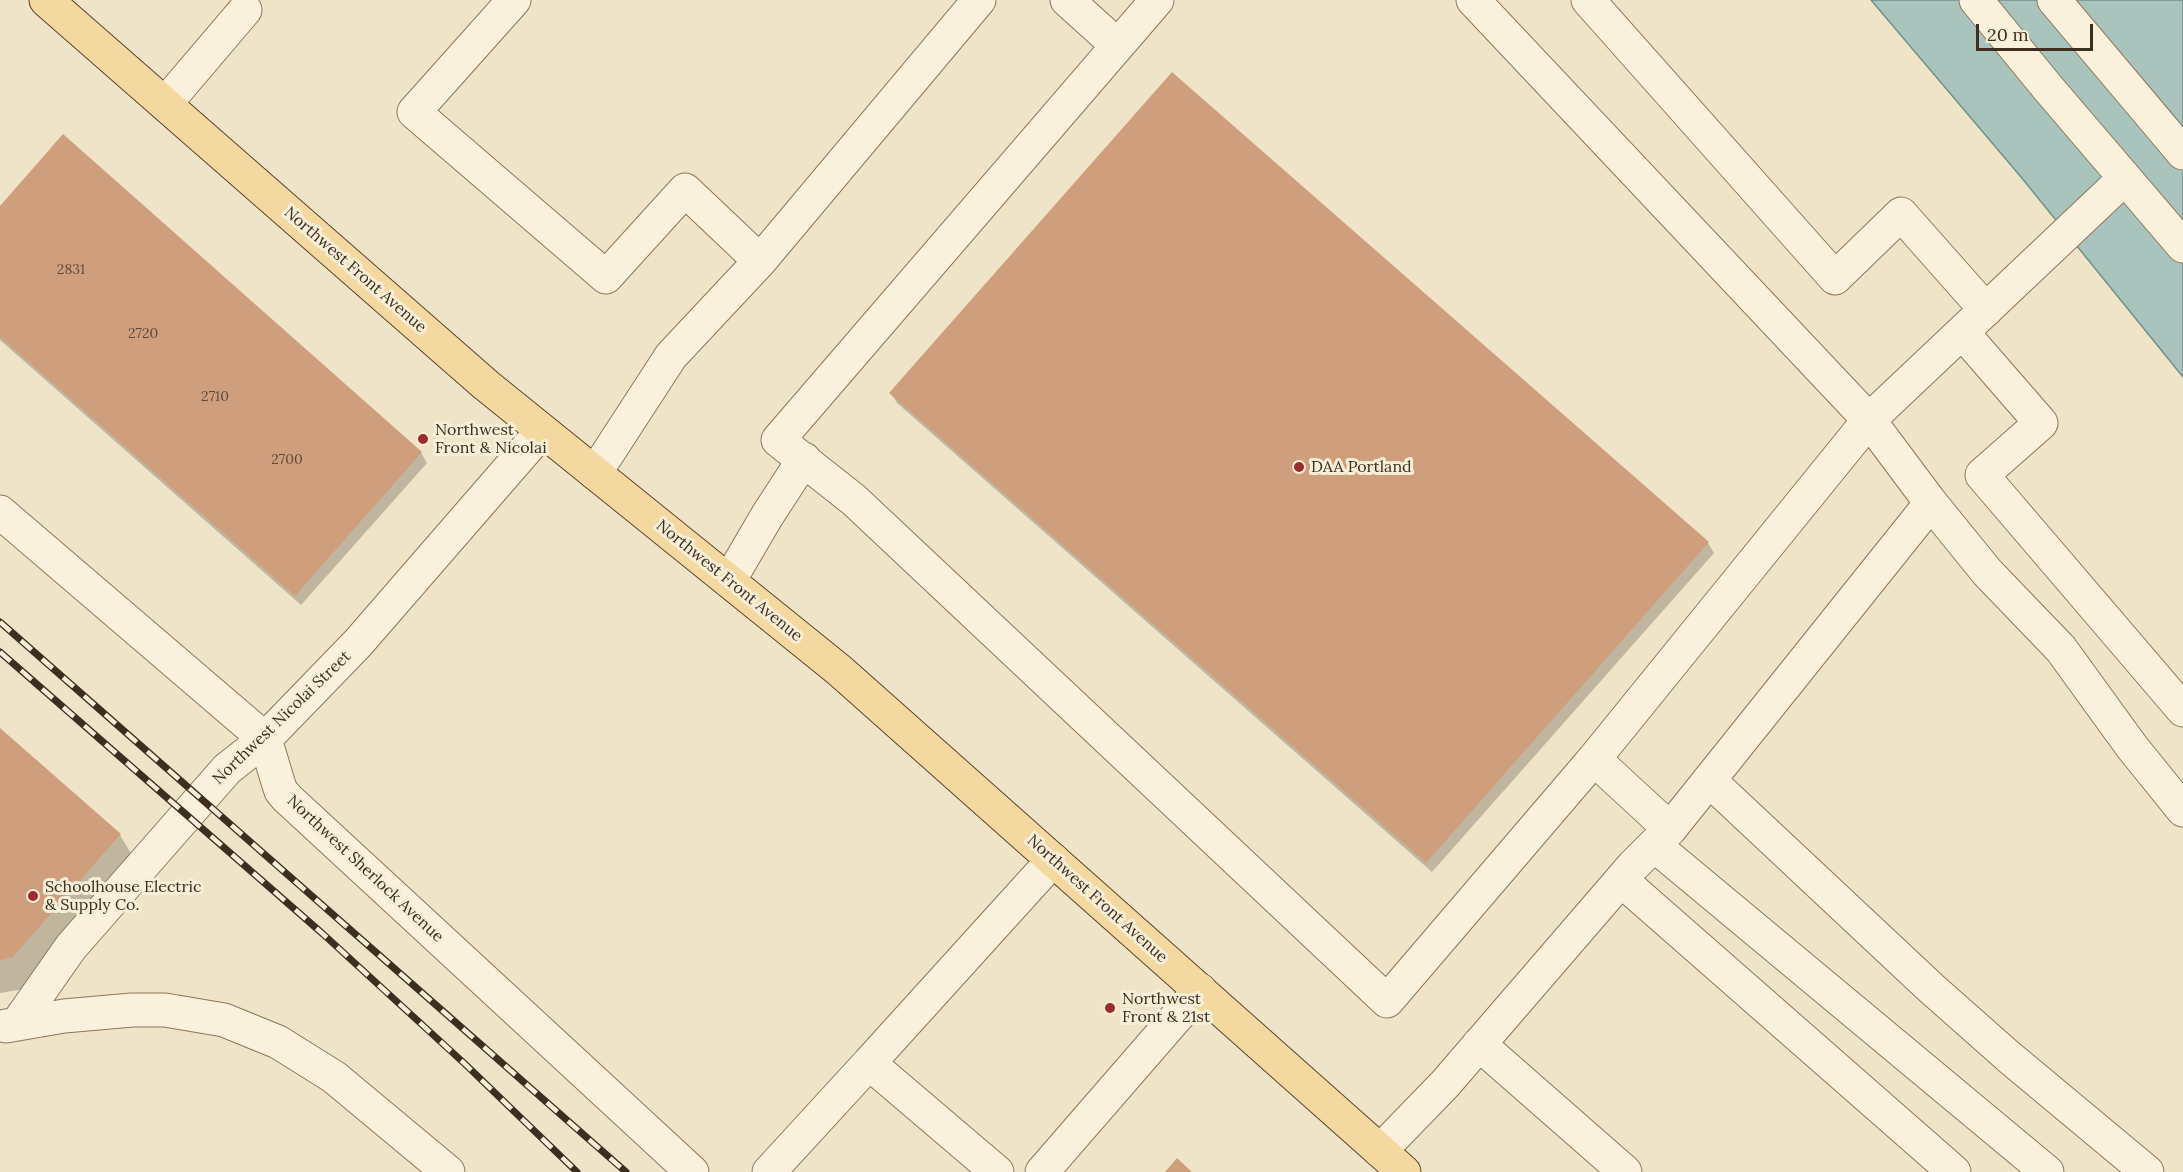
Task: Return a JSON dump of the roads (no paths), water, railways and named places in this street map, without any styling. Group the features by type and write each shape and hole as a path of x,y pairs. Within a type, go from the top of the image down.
{"main road":[{"name":"Northwest Front Avenue","path":"45,0 486,385 839,670 1392,1162"}],"street":[{"path":"514,0 414,112 606,277 686,190 760,261"},
{"path":"595,473 671,356 760,261 979,0"},
{"path":"1067,0 1118,45"},
{"path":"1157,0 777,440 854,500 1387,1001 1593,759 1869,420 2126,178"},
{"path":"1473,0 1869,420 1931,503 1987,572 2061,649 2132,747 2183,810"},
{"path":"1588,0 1835,278 1901,214 1986,310"},
{"path":"1976,0 2183,246"},
{"path":"2054,0 2183,153"},
{"path":"165,104 245,10"},
{"path":"1962,332 2041,423 1982,474 2183,710"},
{"name":"Northwest Nicolai Street","path":"8,1026 72,946 227,769 265,739 358,643 543,431"},
{"path":"729,581 766,516 804,459"},
{"path":"1392,1162 1445,1084 1621,880 1662,837 1931,503"},
{"path":"0,512 265,739"},
{"name":"Northwest Sherlock Avenue","path":"265,739 281,791 287,798 692,1172"},
{"path":"1593,759 1662,837 2047,1172"},
{"path":"1709,780 1931,988 2018,1065 2147,1172"},
{"path":"769,1172 1053,860"},
{"path":"1621,880 1954,1172"},
{"path":"1042,1172 1200,990"},
{"path":"8,1026 101,1011 165,1010 213,1018 251,1029 278,1042 334,1077 448,1172"},
{"path":"1479,1044 1625,1172"},
{"path":"869,1063 997,1172"}],"water":[{"path":"1871,0 2183,0 2183,377 2021,177"}],"railway":[{"path":"0,622 626,1172"},
{"path":"0,652 323,934 465,1064 577,1172"}],"place":[{"name":"Northwest Front & Nicolai","path":"423,439"},
{"name":"DAA Portland","path":"1299,467"},
{"name":"Schoolhouse Electric & Supply Co.","path":"33,896"},
{"name":"Northwest Front & 21st","path":"1110,1008"}]}
